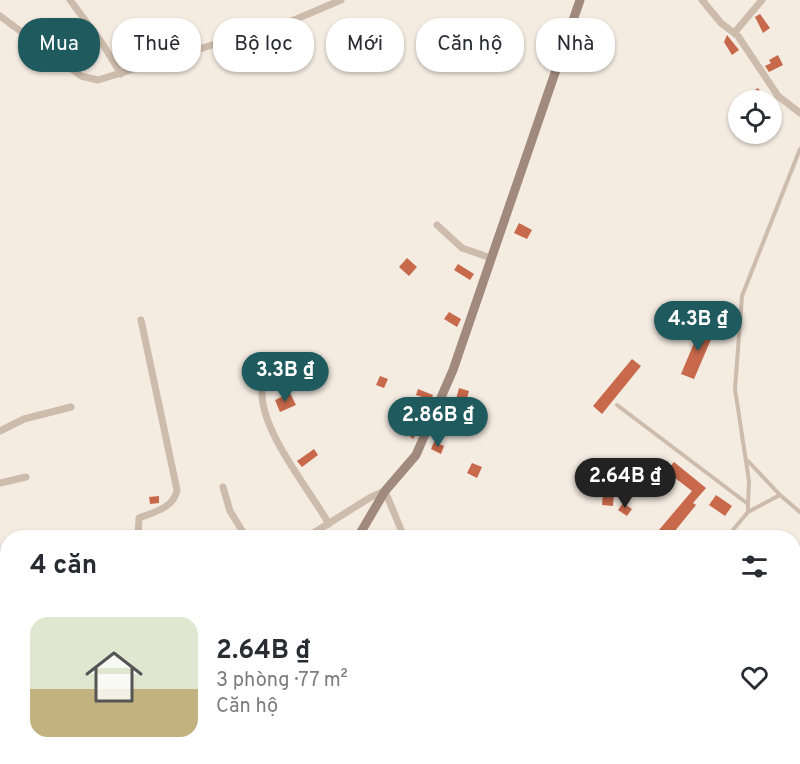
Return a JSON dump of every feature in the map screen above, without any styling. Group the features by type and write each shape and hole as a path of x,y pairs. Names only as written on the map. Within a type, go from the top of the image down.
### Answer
{"street":[{"path":"70,0 102,43 121,74"},
{"path":"0,16 81,76 98,80 294,20 341,0"},
{"path":"362,530 385,491 416,455 453,370 580,0"},
{"path":"702,0 721,23 735,32 778,96 800,113"},
{"path":"735,32 762,0"},
{"path":"437,225 462,248 491,258"},
{"path":"138,530 139,518 168,505 176,497 177,490 141,320"},
{"path":"262,393 262,410 267,422 300,482 329,524"},
{"path":"0,431 24,419 71,407"},
{"path":"0,483 26,477"},
{"path":"223,487 230,511 242,530"},
{"path":"319,530 371,497 385,491"},
{"path":"385,491 401,530"}],"lane":[{"path":"748,512 749,481 735,389 742,296 800,149"},
{"path":"617,405 748,504"},
{"path":"746,459 780,495 800,512"},
{"path":"733,530 748,512 780,495"}],"building":[{"path":"760,14 770,28 763,33 755,17"},
{"path":"727,35 739,50 732,55 724,42"},
{"path":"778,55 783,65 769,72 765,66 771,63 769,60"},
{"path":"519,223 532,230 527,239 514,233"},
{"path":"407,258 417,267 409,276 399,267"},
{"path":"458,264 474,274 470,280 454,270"},
{"path":"449,312 461,319 457,327 444,319"},
{"path":"702,324 715,330 694,379 681,374"},
{"path":"632,359 641,366 602,414 593,406"},
{"path":"380,376 388,379 384,388 376,385"},
{"path":"459,388 469,391 466,402 456,399"},
{"path":"418,389 433,395 431,400 416,395"},
{"path":"290,393 296,405 280,412 275,400"},
{"path":"412,424 419,430 413,439 405,432"},
{"path":"434,442 444,446 441,454 431,449"},
{"path":"314,449 318,455 302,467 297,461"},
{"path":"674,462 706,488 693,503 696,505 676,530 659,530 692,491 666,471"},
{"path":"472,463 482,467 477,478 467,473"},
{"path":"613,470 620,476 615,481 613,506 602,505 604,481"},
{"path":"716,495 732,506 725,516 709,505"},
{"path":"159,496 159,503 150,504 149,497"},
{"path":"623,503 632,509 627,516 618,510"}]}
